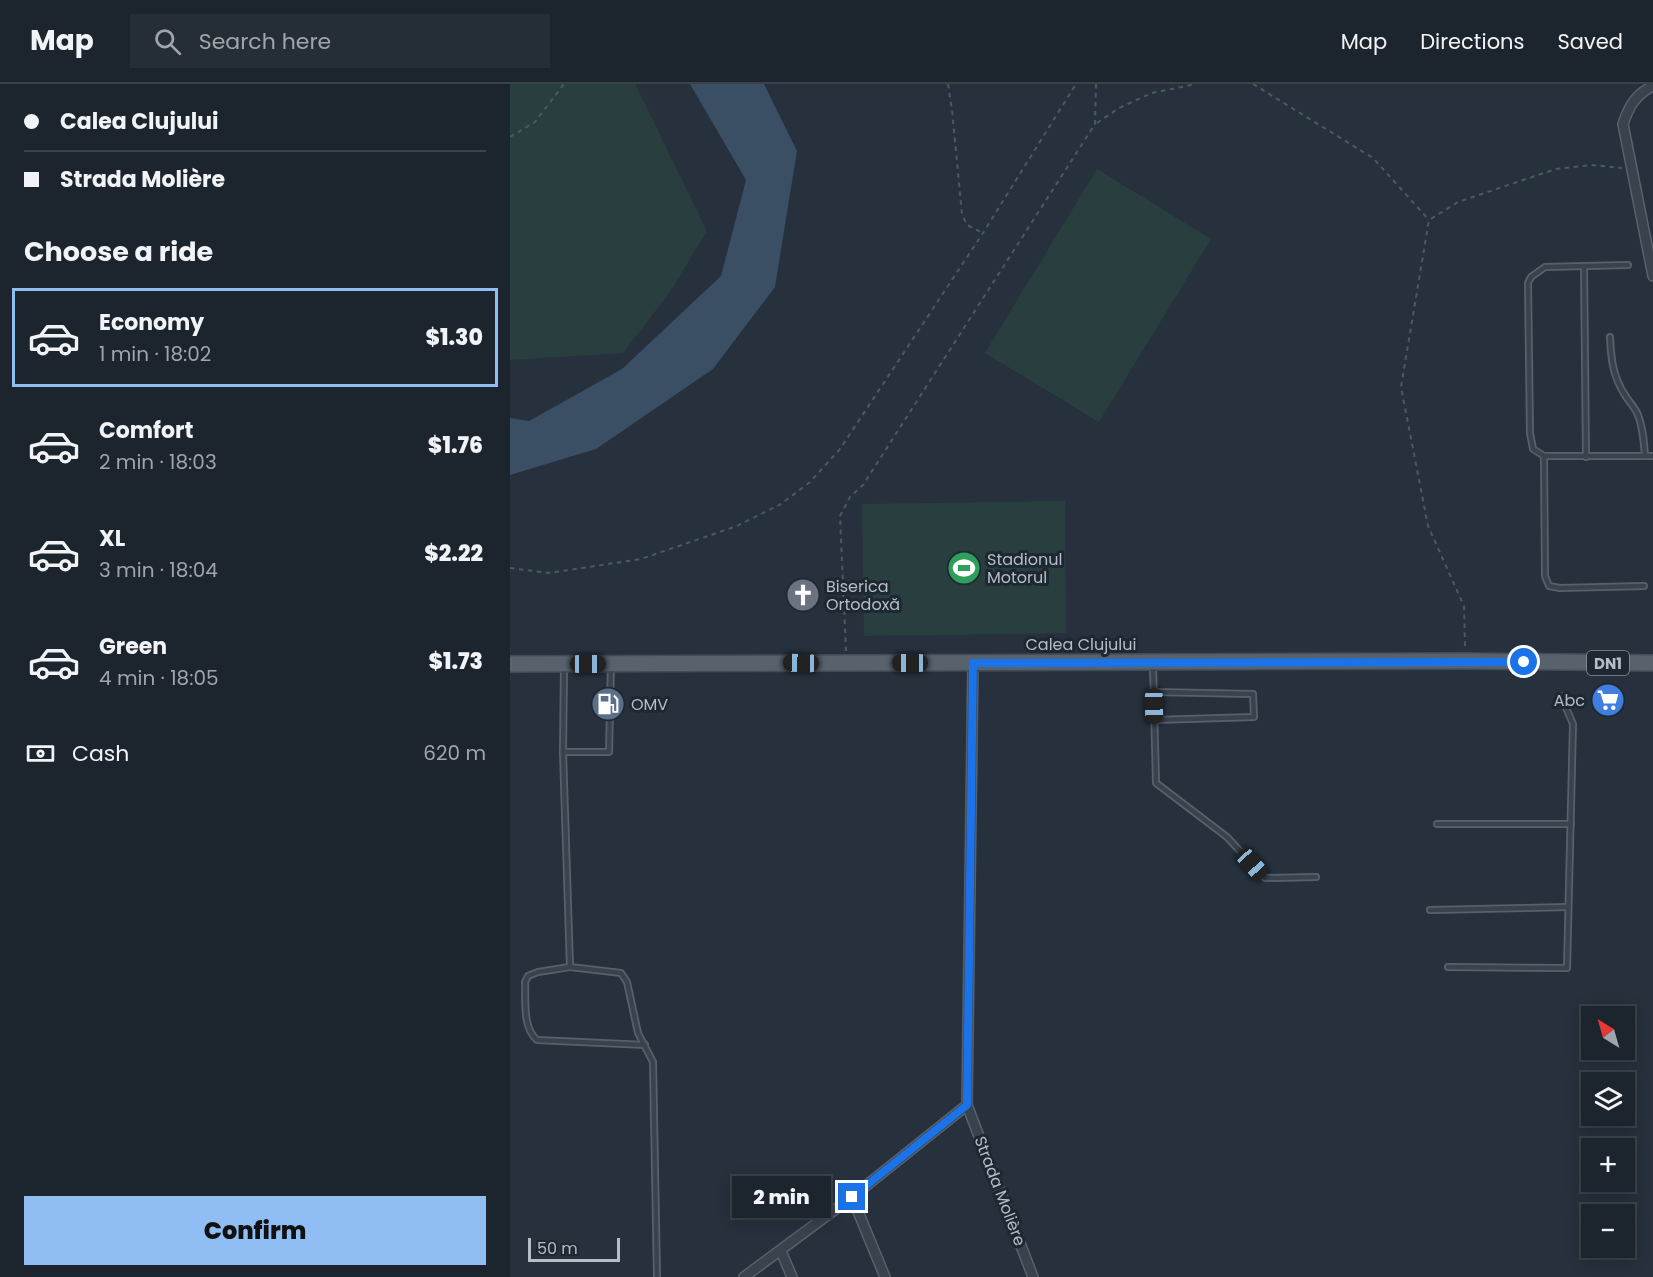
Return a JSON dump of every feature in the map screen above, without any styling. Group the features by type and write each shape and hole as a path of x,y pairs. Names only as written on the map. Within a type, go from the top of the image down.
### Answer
{"main road":[{"name":"Calea Clujului","path":"510,664 1466,661 1653,663"}],"street":[{"path":"1653,86 1630,105 1623,124 1653,276"},
{"name":"Strada Molière","path":"973,663 967,1105 1033,1277"},
{"path":"744,1277 852,1197 967,1105"},
{"path":"852,1197 885,1277"},
{"path":"781,1251 792,1277"}],"lane":[{"path":"1628,265 1545,267 1531,277 1528,283 1530,433 1533,448 1544,456 1653,456"},
{"path":"1584,266 1586,457"},
{"path":"1610,338 1615,377 1637,412 1643,430 1645,456"},
{"path":"1544,456 1545,576 1549,586 1560,588 1644,586"},
{"path":"1153,662 1156,783 1227,837 1265,878 1316,877"},
{"path":"564,664 563,752 570,967"},
{"path":"563,752 609,752 611,664"},
{"path":"1153,692 1253,694 1254,717 1154,720"},
{"path":"1448,967 1566,968 1573,724 1561,696"},
{"path":"1437,824 1571,824"},
{"path":"1430,910 1568,907"},
{"path":"645,1046 537,1040 531,1035 528,1025 525,993 525,982 528,976 537,972 570,967 621,973 627,982 638,1033 645,1046 653,1062 657,1277"}],"path":[{"path":"510,137 535,122 564,84"},
{"path":"948,84 962,214 967,225 982,233"},
{"path":"510,568 549,573 641,559 737,526 781,504 810,482 840,449 982,233 1076,84"},
{"path":"1095,124 1096,84"},
{"path":"847,663 840,516 850,497 863,485 1095,124 1119,108 1152,93 1196,84"},
{"path":"1253,84 1373,159 1429,220"},
{"path":"1466,661 1464,606 1428,526 1401,387 1429,220 1458,202 1556,169 1592,165 1631,168"}],"green space":[{"path":"510,84 635,84 707,231 670,292 623,353 510,360"},
{"path":"1097,169 1211,239 1099,422 985,353"},
{"name":"Stadionul Motorul","path":"1065,501 1066,633 864,636 862,504"}],"water":[{"path":"690,84 764,84 797,151 775,287 713,369 596,449 510,475 510,418 529,421 622,369 721,276 746,180"}],"place":[{"name":"Stadionul Motorul","path":"964,568"},
{"name":"Biserica Ortodoxă","path":"803,595"},
{"name":"Abc","path":"1608,700"},
{"name":"OMV","path":"608,704"}],"route":[{"path":"852,1197 967,1105 973,663 1524,662"}]}
